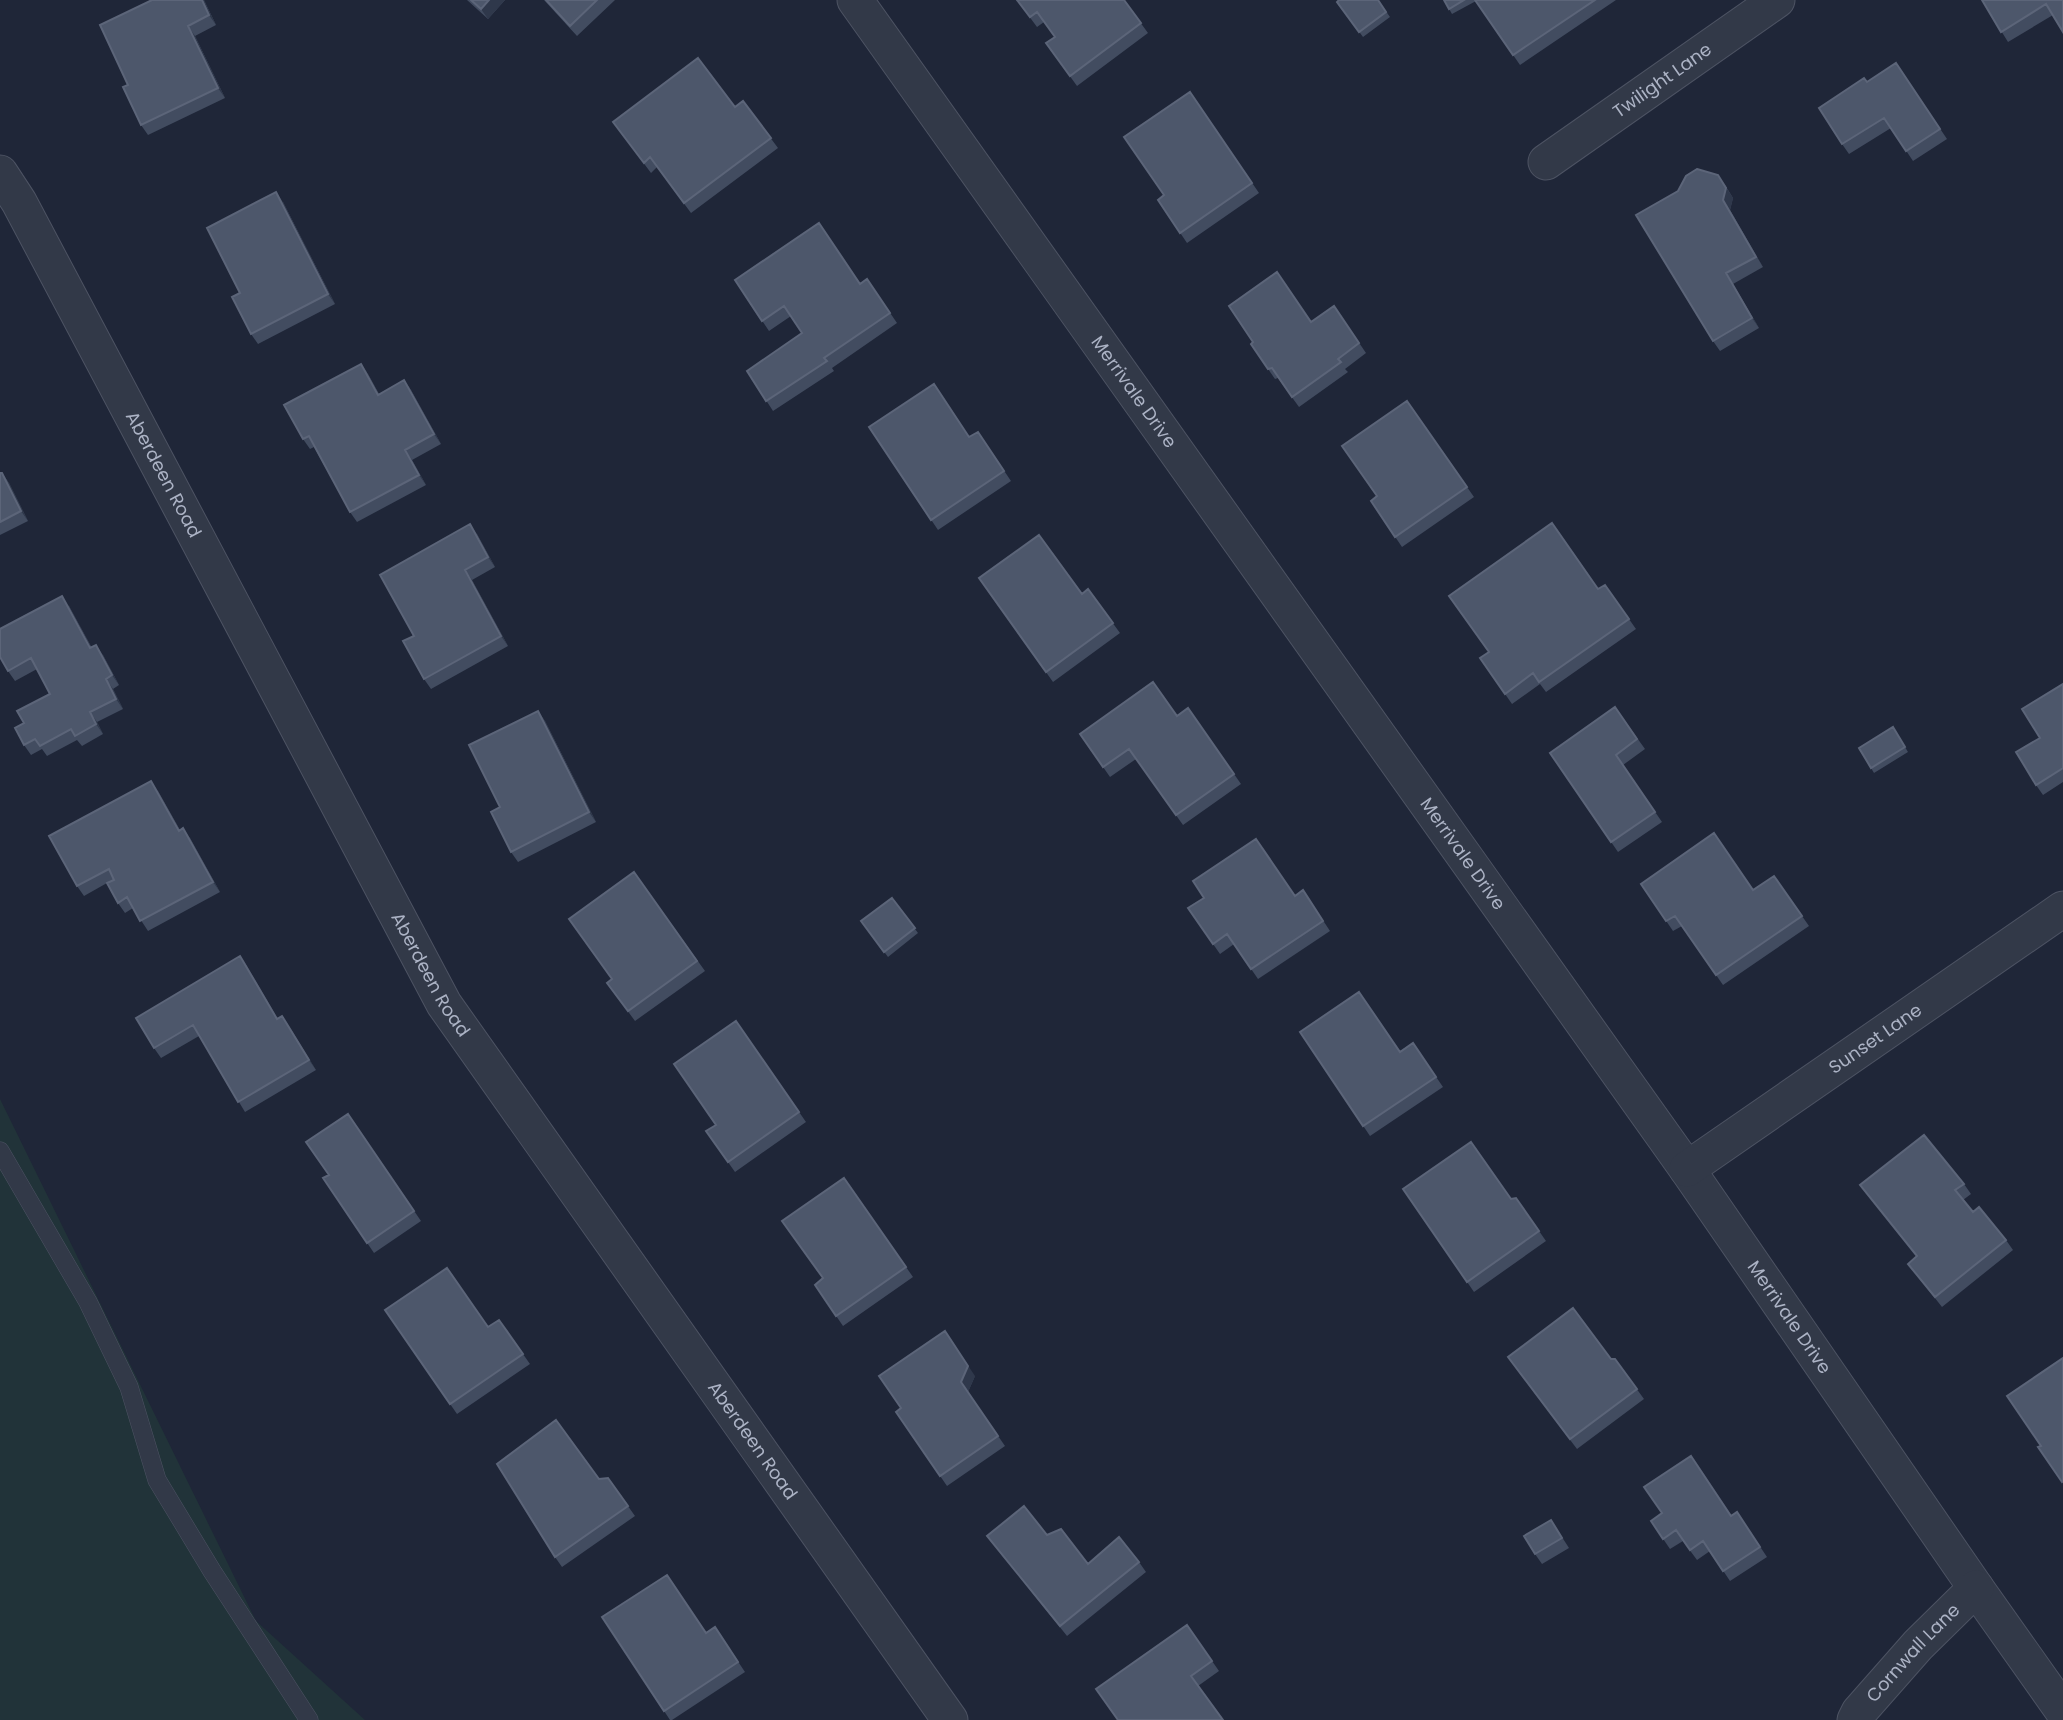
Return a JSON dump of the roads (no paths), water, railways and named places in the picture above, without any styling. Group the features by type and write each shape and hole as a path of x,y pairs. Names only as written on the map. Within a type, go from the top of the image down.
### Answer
{"street":[{"name":"Merrivale Drive","path":"855,0 1687,1169 2063,1711"},
{"name":"Twilight Lane","path":"1546,162 1777,0"},
{"name":"Aberdeen Road","path":"0,173 19,202 444,1004 950,1720"},
{"name":"Sunset Lane","path":"1687,1169 2063,909"},
{"name":"Cornwall Lane","path":"1855,1720 1918,1645 1976,1588"}],"lane":[{"path":"0,1151 88,1303 129,1387 157,1480 212,1571 309,1720"}]}
